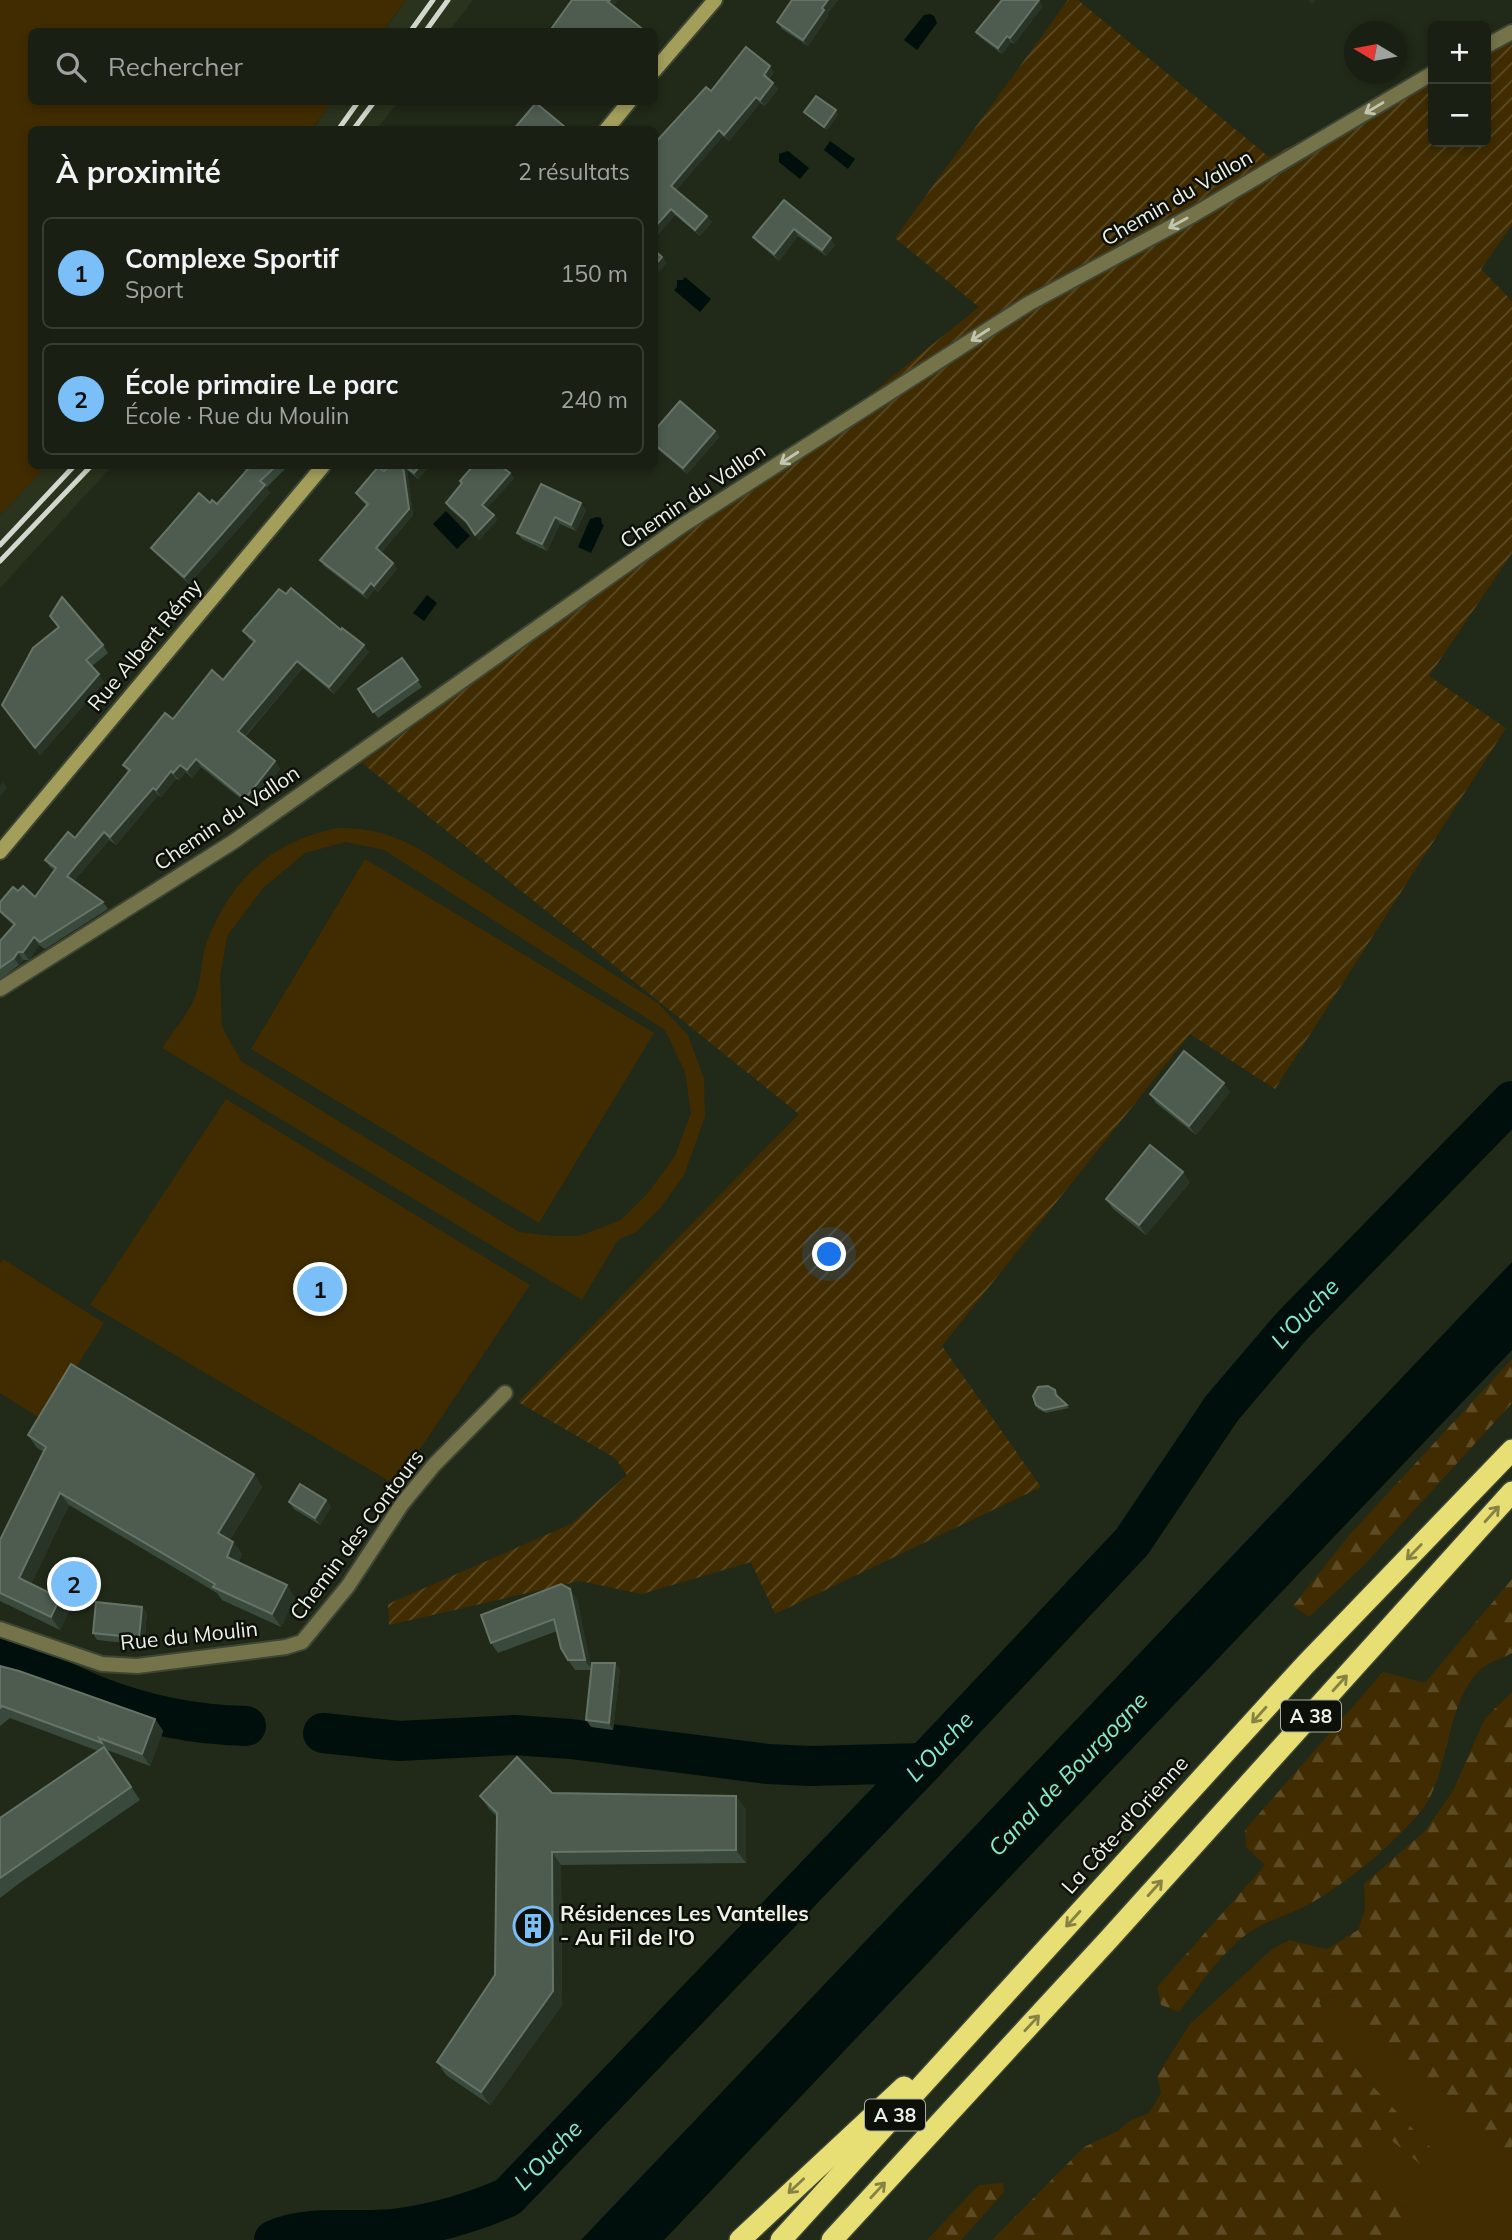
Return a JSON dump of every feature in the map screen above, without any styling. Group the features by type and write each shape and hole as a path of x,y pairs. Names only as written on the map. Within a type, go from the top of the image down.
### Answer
{"highway":[{"name":"La Côte-d'Orienne","path":"781,2240 1305,1665 1512,1450"},
{"name":"A 38","path":"832,2240 1118,1929 1512,1492"},
{"path":"740,2240 1008,1990"}],"main road":[{"path":"658,66 715,0"},
{"path":"609,126 627,105"},
{"name":"Rue Albert Rémy","path":"0,852 320,469"}],"street":[{"path":"1491,43 1512,32"},
{"name":"Chemin du Vallon","path":"0,989 233,842 683,525 1028,304 1194,215 1428,76"},
{"name":"Chemin des Contours","path":"303,1642 348,1586 402,1504 434,1465 505,1393"},
{"name":"Rue du Moulin","path":"0,1629 102,1664 138,1667 286,1647 303,1642"}],"shaded area":[{"path":"406,0 473,0 451,28 386,28"},
{"path":"330,105 396,105 379,126 315,126"},
{"path":"44,469 109,469 0,588 0,515"}],"green space":[{"path":"0,0 406,0 385,28 28,28 28,105 330,105 314,126 28,126 28,469 44,469 0,515"},
{"path":"1068,0 1078,0 1269,157 1428,78 1428,147 1491,147 1491,46 1512,35 1512,225 1481,269 1512,301 1512,553 1429,676 1506,728 1275,1089 1190,1034 942,1346 1041,1487 775,1614 751,1562 642,1594 580,1581 389,1625 388,1604 571,1524 627,1475 615,1458 518,1402 799,1114 362,763 816,438 979,307 895,238"},
{"path":"338,828 361,829 391,836 421,850 658,1003 688,1035 704,1079 705,1117 684,1175 661,1207 636,1232 618,1240 582,1300 162,1048 194,1001 207,941 229,899 242,881 274,853 314,834","holes":["346,842 384,850 665,1030 685,1072 691,1113 675,1156 647,1194 621,1220 579,1236 519,1232 241,1061 222,1027 220,978 227,936 263,888 305,853"]},
{"path":"365,859 654,1033 539,1223 251,1049"},
{"path":"226,1099 530,1285 396,1485 90,1305"},
{"path":"3,1259 104,1323 43,1420 0,1393 0,1264"},
{"path":"1512,1359 1512,1403 1365,1564 1309,1617 1293,1606 1351,1533"},
{"path":"1512,1579 1512,1653 1484,1667 1462,1695 1433,1791 1414,1820 1372,1860 1340,1884 1311,1903 1260,1926 1242,1938 1213,1968 1179,2012 1161,2005 1157,1987 1265,1865 1246,1847 1245,1830 1383,1672 1425,1683"},
{"path":"1512,1692 1512,2156 1446,2113 1357,2022 1334,1994 1319,2002 1348,2060 1445,2163 1445,2175 1427,2170 1390,2139 1374,2142 1357,2158 1365,2181 1382,2196 1416,2212 1416,2222 1400,2226 1408,2240 992,2240 1084,2147 1118,2131 1129,2121 1149,2113 1161,2093 1157,2076 1190,2024 1271,1950 1289,1940 1327,1949 1358,1930 1365,1910 1364,1884 1425,1831 1453,1791 1485,1718"},
{"path":"1335,1994 1357,2022 1446,2113 1512,2156 1512,2240 1408,2240 1400,2226 1416,2212 1382,2196 1364,2181 1357,2158 1374,2142 1390,2139 1427,2170 1445,2163 1348,2060 1319,2002"},
{"path":"1003,2183 1004,2192 961,2240 927,2240 979,2185"}],"water":[{"path":"930,14 937,23 917,50 904,40 924,15"},
{"path":"830,141 855,159 848,169 824,150"},
{"path":"788,151 809,168 800,179 779,162 779,154"},
{"path":"685,277 711,299 700,312 674,290 677,280 683,280"},
{"path":"446,511 470,536 457,549 433,524"},
{"path":"601,518 604,525 591,553 578,547 590,519"},
{"path":"427,595 437,603 424,621 413,613"},
{"name":"Canal de Bourgogne","path":"1512,1262 1512,1350 664,2240 581,2240"}],"building":[{"path":"572,0 610,0 608,2 641,28 552,28"},
{"path":"792,0 828,0 803,40 777,22"},
{"path":"1002,0 1039,0 1010,38 1007,36 998,48 976,32"},
{"path":"746,47 770,66 764,75 773,83 760,100 756,97 724,135 719,130 671,186 707,216 695,230 671,209 658,224 658,140 706,87 711,91"},
{"path":"816,96 836,110 824,127 804,112"},
{"path":"534,105 538,105 564,126 516,126"},
{"path":"784,200 831,238 822,250 794,229 774,254 753,237"},
{"path":"680,401 715,431 683,468 658,447 658,426"},
{"path":"248,469 273,469 260,481 265,485 184,577 151,548 199,493 210,503 212,500 217,504"},
{"path":"376,469 403,469 409,509 376,548 393,563 374,586 371,583 363,593 320,560 368,504 356,493"},
{"path":"470,469 505,469 510,473 482,505 494,515 475,535 466,521 446,503 462,483 460,481"},
{"path":"541,484 581,503 571,525 555,517 542,544 517,533"},
{"path":"291,588 341,630 342,628 364,645 329,687 297,661 238,731 275,761 245,799 196,759 187,770 180,765 173,773 171,771 110,837 104,832 67,876 103,902 40,942 34,937 23,952 18,952 0,968 0,941 15,924 0,911 0,902 13,887 18,891 23,886 35,897 56,868 45,860 68,832 75,838 130,770 123,765 165,713 173,719 212,670 223,680 255,641 243,631 279,589 286,594"},
{"path":"62,597 103,645 86,660 99,674 35,748 2,705 33,648 59,627 50,616"},
{"path":"402,658 418,680 373,712 358,689"},
{"path":"1184,1051 1224,1083 1189,1126 1150,1094"},
{"path":"1150,1145 1183,1172 1139,1225 1106,1199"},
{"path":"71,1364 254,1474 218,1533 233,1542 227,1557 287,1585 272,1614 213,1587 215,1584 60,1493 19,1578 60,1598 51,1617 0,1593 0,1540 46,1447 28,1435"},
{"path":"1048,1386 1055,1390 1056,1395 1067,1405 1044,1410 1036,1405 1033,1396 1038,1387"},
{"path":"300,1484 326,1500 315,1518 289,1502"},
{"path":"561,1584 570,1589 585,1660 568,1660 561,1648 554,1619 491,1643 481,1615"},
{"path":"96,1602 142,1607 139,1638 93,1633"},
{"path":"592,1663 615,1663 609,1723 586,1720"},
{"path":"0,1666 155,1719 142,1754 99,1738 102,1743 2,1706 0,1708"},
{"path":"104,1747 131,1787 0,1878 0,1818"},
{"name":"Résidences Les Vantelles - Au Fil de l'O","path":"517,1757 552,1793 736,1796 736,1850 552,1852 553,1991 481,2092 437,2062 495,1975 497,1813 480,1796"}],"waterway":[{"name":"L'Ouche","path":"274,2240 303,2232 378,2230 423,2224 466,2213 508,2197 1132,1542 1222,1408 1292,1326 1512,1101"},
{"path":"0,1654 131,1708 188,1721 246,1726"},
{"path":"323,1733 399,1741 514,1735 571,1739 768,1764 810,1766 924,1763"}],"railway":[{"path":"413,28 433,0"},
{"path":"428,28 448,0"},
{"path":"341,126 356,105"},
{"path":"356,126 372,105"},
{"path":"0,545 71,469"},
{"path":"0,561 88,469"}],"place":[{"name":"Complexe Sportif","path":"320,1289"},
{"name":"École primaire Le parc","path":"74,1584"},
{"name":"Résidences Les Vantelles - Au Fil de l'O","path":"533,1926"}]}
